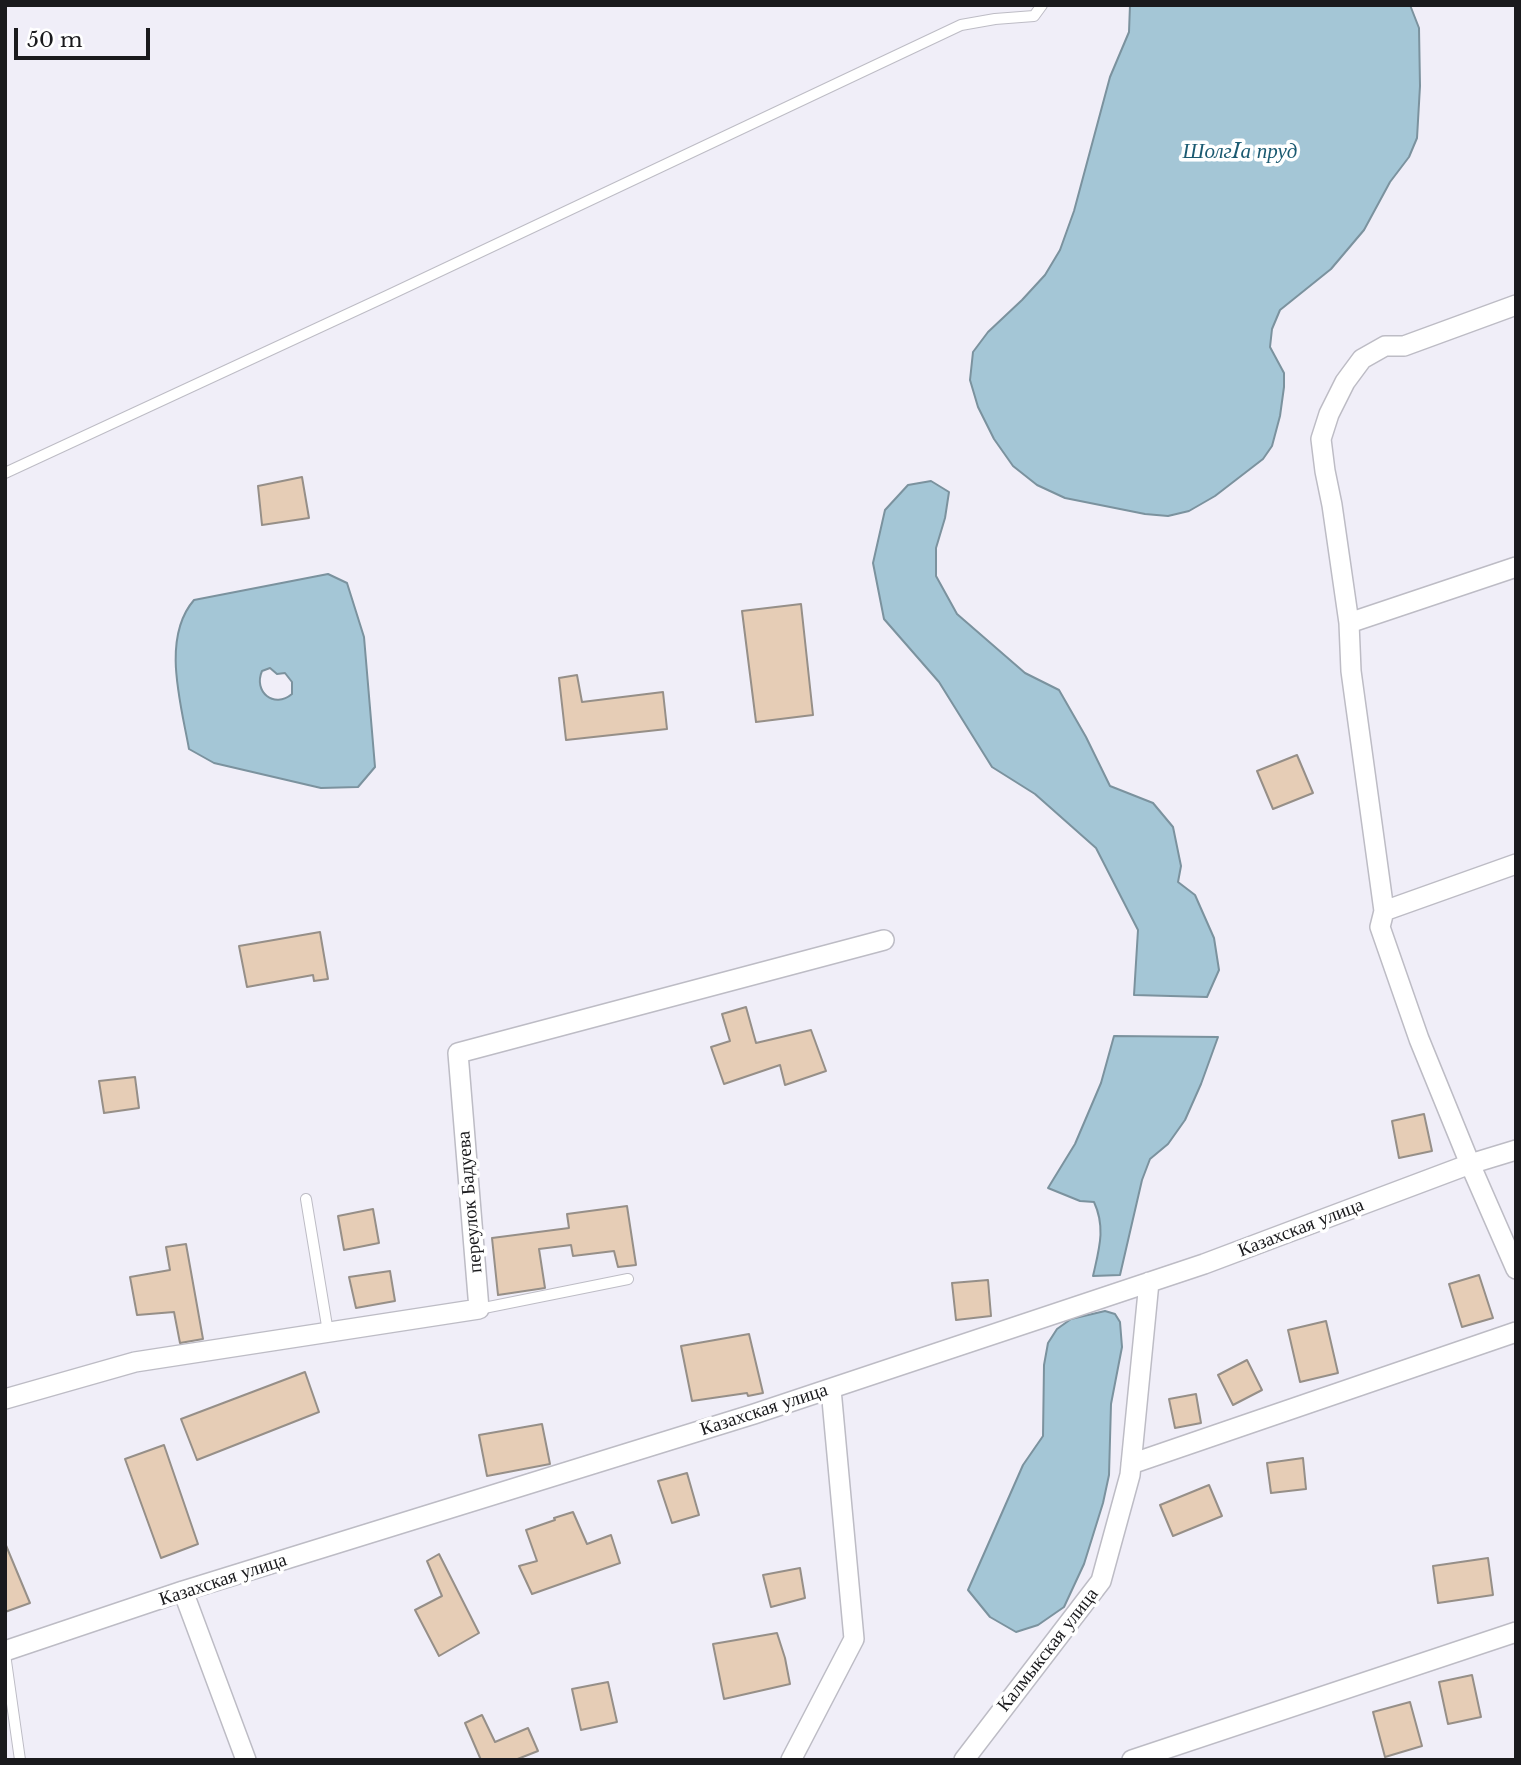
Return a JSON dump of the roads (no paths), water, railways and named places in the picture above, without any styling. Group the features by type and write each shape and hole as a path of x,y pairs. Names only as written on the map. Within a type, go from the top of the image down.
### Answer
{"street":[{"path":"1516,305 1404,346 1385,346 1362,359 1345,382 1329,414 1321,439 1349,623 1351,671 1384,911 1380,927 1419,1039 1516,1269"},
{"path":"1349,623 1516,567"},
{"path":"1384,911 1516,864"},
{"name":"переулок Бадуева","path":"479,1309 458,1052 884,940"},
{"name":"Казахская улица","path":"5,1652 183,1591 831,1389 1205,1264 1470,1164 1516,1150"},
{"name":"Калмыкская улица","path":"964,1760 1101,1581 1130,1475 1149,1282"},
{"path":"5,1399 135,1362 479,1309"},
{"path":"1131,1464 1516,1332"},
{"path":"791,1760 854,1639 831,1389"},
{"path":"183,1591 246,1760"},
{"path":"1132,1760 1516,1632"}],"lane":[{"path":"5,473 961,25 1034,16 1042,5"},
{"path":"306,1199 328,1332"},
{"path":"479,1309 628,1279"},
{"path":"5,1652 20,1760"}],"water":[{"name":"ШолгIа пруд","path":"1130,5 1410,5 1419,28 1417,138 1409,157 1390,182 1364,230 1331,269 1280,310 1272,329 1270,347 1284,373 1284,387 1272,446 1263,459 1215,496 1189,511 1168,516 1065,498 1037,485 1013,466 994,439 978,407 970,380 973,352 988,332 1045,275 1060,250 1074,211 1110,77 1129,32"},
{"path":"931,481 949,492 936,548 936,576 957,614 1025,673 1059,690 1110,786 1153,803 1173,827 1181,866 1178,882 1195,895 1214,938 1219,970 1207,997 1134,995 1138,930 1096,848 1035,794 992,767 939,682 884,619 873,563 885,510 908,485"},
{"path":"328,574 347,583 364,637 375,767 358,787 321,788 214,763 189,749 178,692 176,652 184,615 194,600","holes":["270,668 277,674 285,673 292,682 292,694 278,700 267,696 260,686 262,671"]},
{"path":"1114,1036 1218,1037 1185,1120 1168,1144 1150,1159 1142,1180 1120,1275 1093,1276 1101,1230 1094,1202 1080,1201 1048,1188 1075,1144 1101,1083"},
{"path":"1105,1311 1115,1314 1120,1322 1122,1347 1111,1404 1109,1475 1103,1503 1084,1564 1064,1607 1038,1625 1016,1632 990,1617 968,1590 1023,1465 1043,1436 1044,1365 1048,1343 1057,1329 1071,1319"}]}
